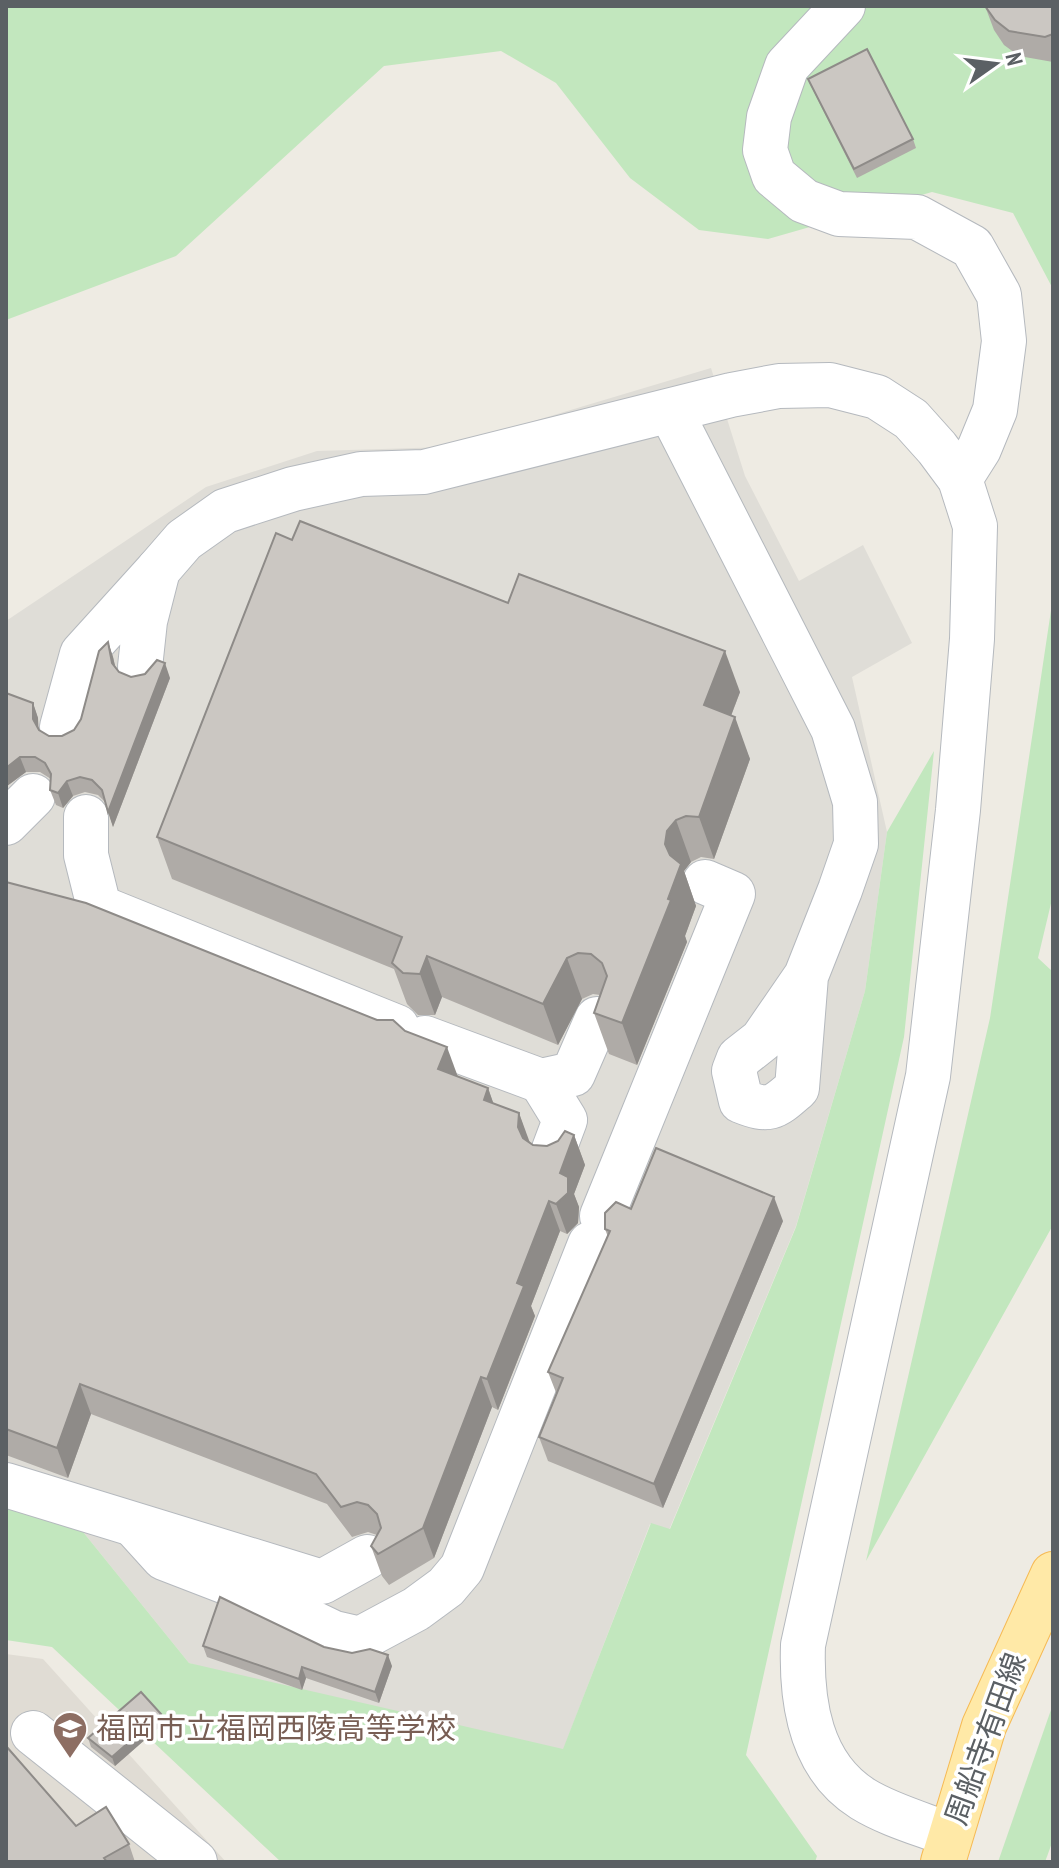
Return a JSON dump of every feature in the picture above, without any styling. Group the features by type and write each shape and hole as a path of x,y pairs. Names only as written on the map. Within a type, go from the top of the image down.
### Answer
{"main road":[{"name":"周船寺有田線","path":"946,1848 984,1726 1053,1574"}],"lane":[{"path":"843,6 787,66 769,117 765,150 774,176 804,201 839,214 917,217 972,247 999,295 1004,341 995,410 979,449 960,479"},
{"path":"62,727 82,654 184,540 225,511 293,489 361,474 424,472 767,388 830,385 877,397 911,419 960,479 975,526 972,639 958,810 928,1076 803,1645 802,1681 809,1724 830,1773 864,1800 946,1848"},
{"path":"671,412 833,729 855,802 856,844 806,976"},
{"path":"140,667 145,621 158,570"},
{"path":"86,817 86,855 99,907 411,1032 541,1081 573,1074 597,1019"},
{"path":"135,1526 164,1558 234,1585 334,1633 360,1639 389,1627 446,1587 462,1568 557,1281 596,1230 733,894 705,882"},
{"path":"48,894 122,914"},
{"path":"541,1081 565,1120 553,1152"},
{"path":"6,1485 322,1582 367,1557"},
{"path":"33,1733 195,1862"}],"shaded area":[{"path":"711,368 745,476 799,581 863,545 912,643 852,677 887,832 865,991 796,1226 669,1530 650,1524 563,1750 294,1696 189,1663 75,1522 6,1501 6,621 206,487 317,451 447,447"},
{"name":"福岡市立福岡西陵高等学校","path":"6,1654 43,1659 226,1862 6,1862"}],"green space":[{"path":"6,6 1053,6 1053,289 1013,213 932,192 768,239 699,230 630,178 556,83 501,51 384,66 176,256 6,320"},
{"path":"1053,597 1053,895 1038,958 1053,972 1053,1225 866,1561 990,1018"},
{"path":"934,751 904,1037 746,1755 817,1856 815,1862 281,1862 52,1647 6,1640 6,1501 75,1522 189,1663 563,1749 651,1523 670,1529 796,1227 865,991 887,832"},
{"path":"1053,1704 1053,1840 1045,1862 998,1862"}],"building":[{"path":"985,6 1053,6 1053,34 1045,37 1009,31 995,20"},
{"path":"867,49 913,139 854,169 808,79"},
{"path":"300,521 508,603 519,574 725,651 704,705 735,717 699,817 686,816 676,820 667,831 665,844 670,855 681,864 668,899 671,900 622,1023 594,1013 607,976 602,963 591,954 578,953 567,958 543,1004 427,956 420,974 403,973 392,963 402,937 157,837 276,533 292,540"},
{"path":"108,642 112,663 119,672 131,677 145,674 157,660 165,663 108,812 102,790 92,780 80,777 67,781 58,793 50,790 51,774 45,763 35,757 20,757 6,768 6,693 33,703 33,719 39,730 49,736 62,736 74,730 81,719 99,651"},
{"path":"6,882 86,903 377,1020 393,1020 405,1031 447,1047 438,1069 488,1088 484,1100 519,1113 518,1127 523,1138 533,1145 547,1146 558,1141 565,1131 574,1135 560,1173 568,1177 568,1193 556,1204 549,1201 517,1283 524,1286 487,1379 481,1377 423,1528 378,1554 371,1546 381,1528 377,1514 368,1505 357,1502 341,1507 316,1474 80,1384 57,1448 6,1429"},
{"path":"656,1148 774,1197 654,1484 539,1437 563,1378 548,1372 610,1231 605,1229 605,1213 616,1202 631,1209"},
{"path":"220,1597 324,1647 352,1653 370,1649 388,1655 375,1692 302,1667 299,1679 203,1646"},
{"path":"141,1692 161,1714 112,1757 88,1738"},
{"path":"6,1746 76,1826 106,1807 129,1844 104,1858 107,1862 6,1862"}],"place":[{"name":"福岡市立福岡西陵高等学校","path":"70,1760"}]}
